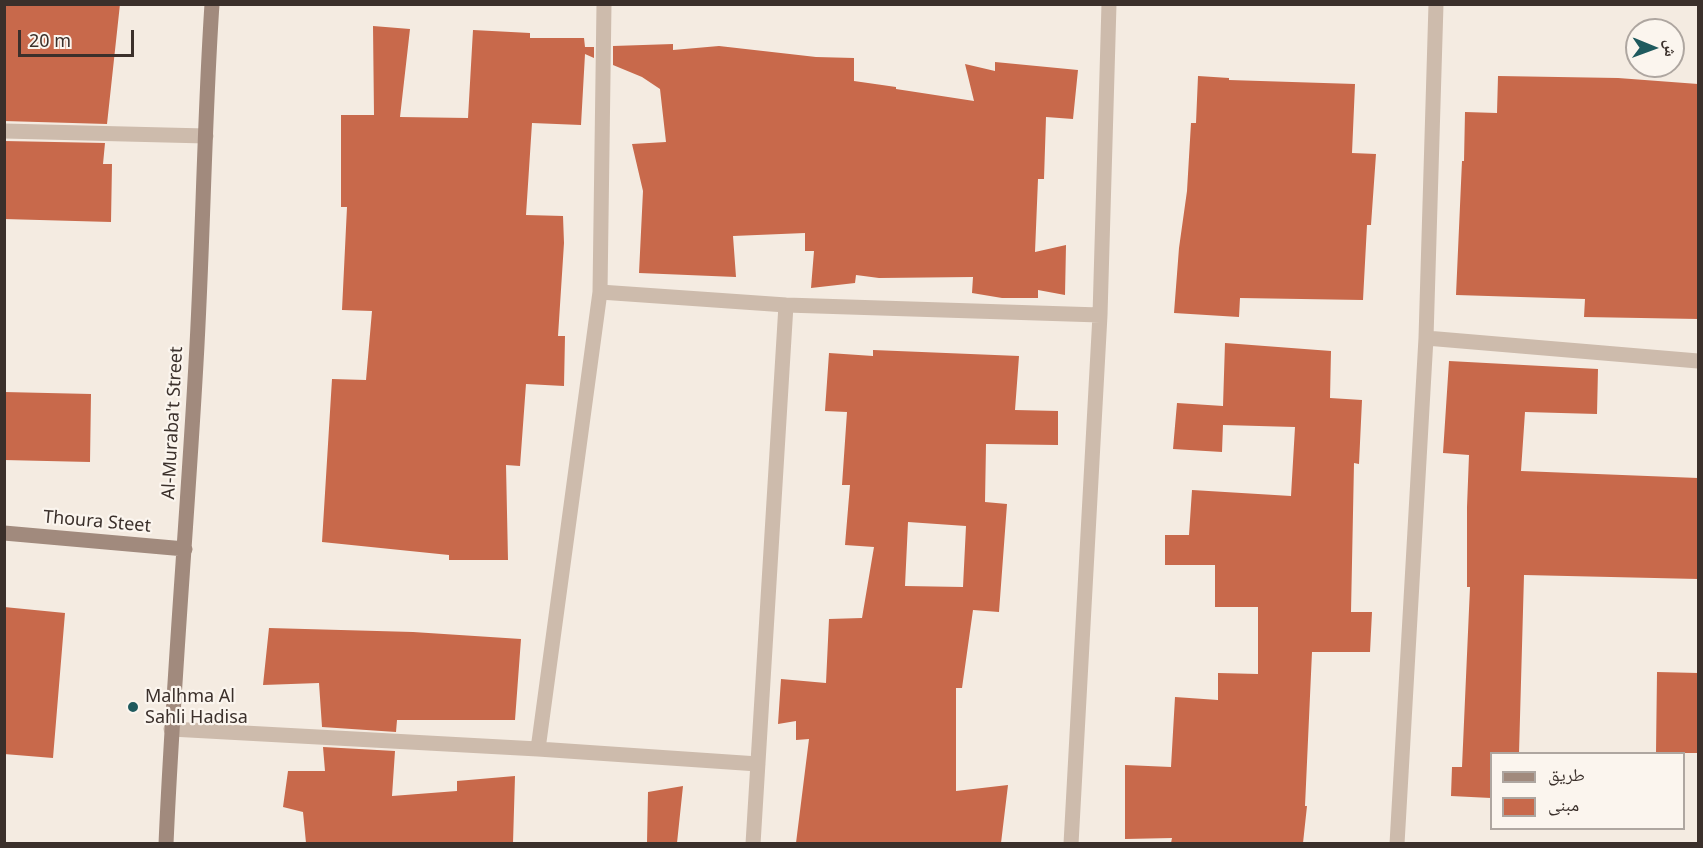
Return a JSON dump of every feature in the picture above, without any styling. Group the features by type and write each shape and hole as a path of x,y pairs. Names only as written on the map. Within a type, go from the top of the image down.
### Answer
{"street":[{"name":"Al-Muraba't Street","path":"166,843 171,729 185,549 196,360 212,4"},
{"path":"538,749 600,292 604,4"},
{"path":"1071,843 1100,315 1110,4"},
{"path":"1397,843 1426,338 1436,4"},
{"path":"4,131 206,136"},
{"path":"600,292 786,305 1100,315"},
{"path":"753,843 786,305"},
{"path":"1426,338 1698,361"},
{"name":"Thoura Steet","path":"4,533 185,549"},
{"path":"171,729 538,749 758,764"}],"building":[{"path":"4,4 120,4 107,124 4,121"},
{"path":"373,26 410,29 400,117 468,118 473,30 530,33 530,38 584,38 585,47 594,47 594,58 585,54 581,125 532,123 526,215 563,216 564,243 558,336 565,336 564,386 526,384 520,466 506,465 508,560 449,560 449,555 322,542 332,379 366,380 372,311 342,310 347,207 341,207 341,115 374,115"},
{"path":"673,44 673,50 719,46 816,57 854,58 854,81 974,101 965,64 995,71 995,62 1078,70 1073,119 1046,117 1044,179 1038,179 1035,252 1066,245 1065,295 1038,290 1038,298 1002,298 972,293 973,277 879,278 856,275 855,283 811,288 814,251 805,251 805,233 733,236 736,277 639,273 643,191 632,144 666,142 660,89 642,77 613,65 613,46"},
{"path":"1198,76 1229,78 1229,80 1355,84 1352,153 1376,154 1371,225 1367,225 1363,300 1240,298 1239,317 1174,313 1179,248 1187,191 1191,123 1196,123"},
{"path":"1498,76 1618,78 1698,84 1698,319 1584,317 1585,299 1456,295 1465,112 1497,113"},
{"path":"4,141 105,143 103,164 112,164 111,222 4,219"},
{"path":"1225,343 1331,351 1330,398 1362,400 1359,464 1354,463 1351,612 1372,612 1370,652 1312,652 1305,806 1307,806 1303,843 1171,843 1172,838 1125,839 1125,765 1171,767 1175,697 1218,700 1218,673 1258,674 1258,607 1215,607 1215,565 1165,565 1165,535 1189,535 1192,490 1291,496 1295,427 1223,425 1222,452 1173,449 1177,403 1223,406"},
{"path":"873,350 1019,356 1015,410 1058,411 1058,445 986,444 985,502 1007,504 999,612 973,610 962,688 956,688 956,791 1008,785 1001,843 796,843 809,739 796,740 796,721 778,724 781,679 826,683 829,619 862,618 874,547 845,545 850,485 842,485 847,412 825,411 829,353 873,356","holes":["908,522 966,526 963,587 905,586"]},
{"path":"1449,361 1598,369 1597,414 1525,412 1521,471 1698,478 1698,579 1524,575 1519,752 1490,752 1490,798 1451,796 1452,767 1462,767 1470,587 1467,587 1469,455 1443,453"},
{"path":"4,392 91,394 90,462 4,460"},
{"path":"4,607 65,613 53,758 4,754"},
{"path":"269,628 413,632 521,639 515,720 397,720 396,732 322,727 319,683 263,685"},
{"path":"1657,672 1698,673 1698,753 1656,752"},
{"path":"323,747 395,751 392,796 457,791 457,781 515,776 513,843 306,843 303,812 283,807 288,771 325,771"},
{"path":"683,786 677,843 647,843 648,792"}],"place":[{"name":"Malhma Al Sahli Hadisa","path":"133,707"}]}
